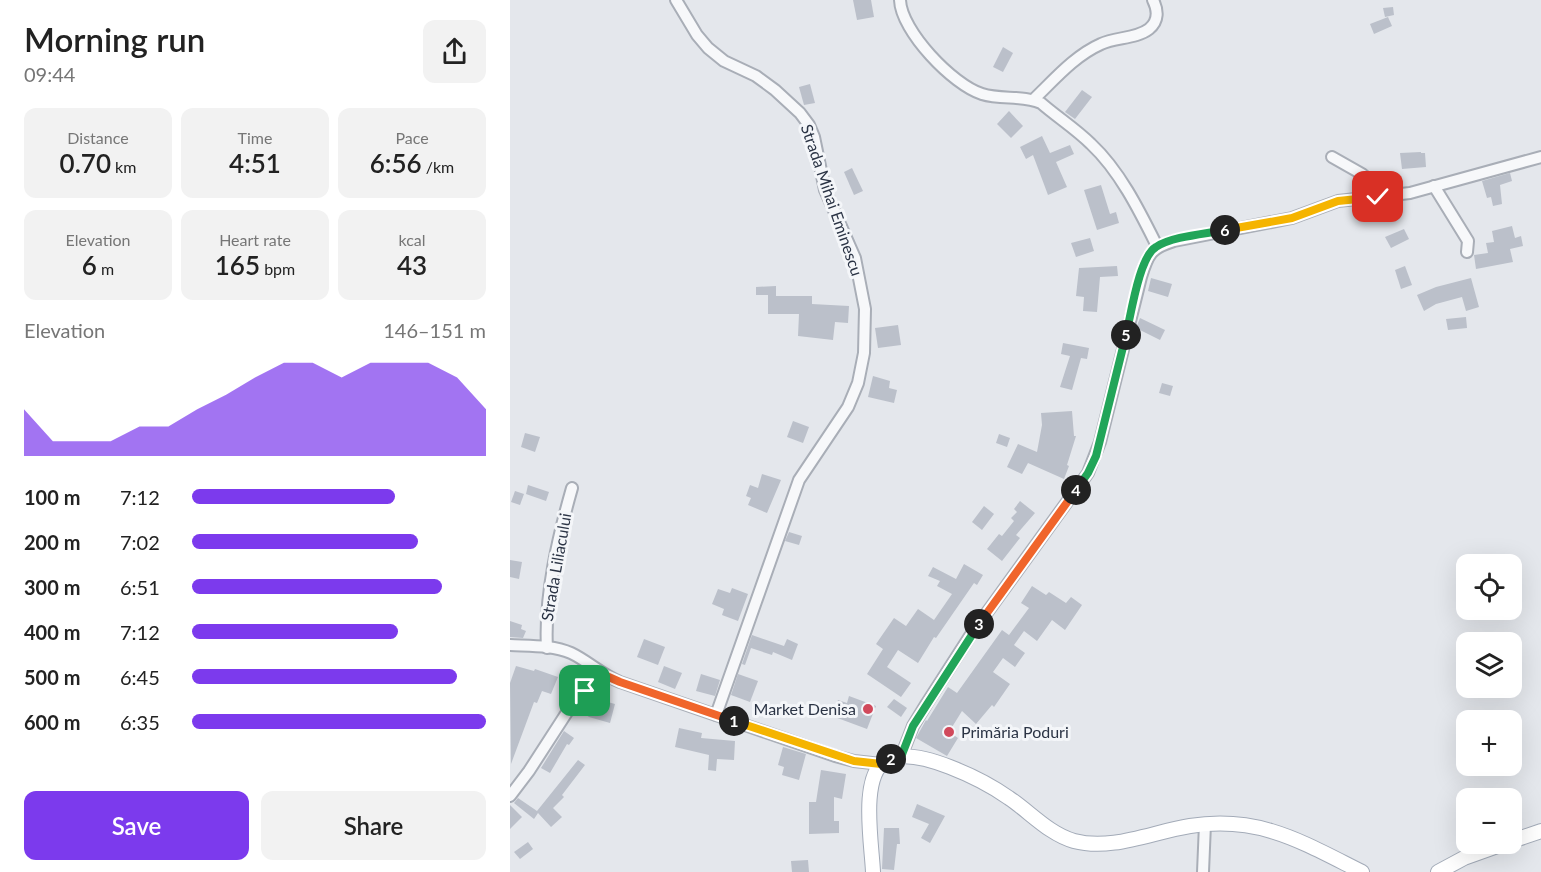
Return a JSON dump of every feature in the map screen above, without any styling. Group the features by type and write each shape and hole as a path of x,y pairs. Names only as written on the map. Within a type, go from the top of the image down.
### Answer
{"main road":[{"path":"873,872 870,790 872,779 881,764 901,757 934,762 971,776 1008,797 1040,822 1071,840 1108,843 1205,824 1240,823 1281,833 1362,872"},
{"path":"1522,838 1541,831"},
{"path":"1438,872 1475,854"}],"street":[{"name":"Strada Mihai Eminescu","path":"676,0 697,35 708,48 724,61 756,76 789,101 809,125 814,137 825,190 855,258 865,309 864,353 858,383 848,407 799,480 716,715"},
{"path":"900,0 900,7 911,31 942,67 960,82 970,89 991,96 1033,100 1041,103 1077,132 1102,156 1134,204 1157,246"},
{"path":"1033,100 1070,64 1091,49 1114,39 1142,33 1150,28 1157,14 1153,0"},
{"path":"1332,157 1362,174 1388,196"},
{"path":"901,757 913,726 970,636 1092,464 1100,442 1142,271 1151,251 1157,246 1174,241 1292,218 1338,201 1388,196 1541,157"},
{"path":"1434,186 1468,240 1467,252"},
{"name":"Strada Liliacului","path":"546,648 550,593 561,530 572,488"},
{"path":"510,645 571,653 602,674 620,682 835,756 881,764"},
{"path":"510,796 573,703 602,674"},
{"path":"1203,872 1205,824"}],"building":[{"path":"853,0 871,0 874,17 857,20"},
{"path":"1393,7 1394,15 1385,17 1383,8"},
{"path":"1388,17 1392,26 1374,34 1370,24"},
{"path":"1003,47 1013,53 1003,72 993,67"},
{"path":"810,84 815,103 804,105 799,87"},
{"path":"1082,90 1092,97 1075,119 1065,112"},
{"path":"1009,111 1023,126 1011,138 997,124"},
{"path":"1042,136 1050,153 1070,145 1074,154 1056,162 1067,187 1048,195 1033,155 1026,159 1020,147"},
{"path":"1400,153 1425,153 1426,167 1402,169"},
{"path":"852,168 863,191 854,195 844,172"},
{"path":"1510,173 1512,181 1500,185 1502,204 1493,206 1491,197 1487,198 1482,181"},
{"path":"1101,185 1110,214 1116,212 1119,223 1097,230 1084,190"},
{"path":"1512,226 1515,238 1521,236 1523,246 1510,249 1513,262 1476,269 1474,255 1488,253 1486,243 1494,242 1492,231"},
{"path":"1404,229 1409,239 1391,248 1385,237"},
{"path":"1090,238 1094,251 1076,257 1071,243"},
{"path":"1117,266 1118,276 1100,277 1097,312 1083,311 1084,297 1076,296 1079,268"},
{"path":"1405,266 1412,285 1401,289 1395,270"},
{"path":"1151,278 1172,284 1168,297 1148,291"},
{"path":"1471,278 1479,307 1466,311 1462,297 1436,304 1424,311 1417,295 1436,287"},
{"path":"776,286 776,296 812,296 812,304 849,306 848,323 835,322 833,340 798,336 799,314 768,314 768,295 756,295 756,287"},
{"path":"1466,317 1467,328 1448,330 1446,319"},
{"path":"1140,318 1165,330 1160,340 1136,328"},
{"path":"898,325 901,345 878,348 875,328"},
{"path":"1063,343 1089,348 1087,359 1081,358 1072,390 1060,387 1070,356 1061,354"},
{"path":"873,376 890,381 889,388 897,390 894,403 868,397"},
{"path":"1162,383 1173,386 1170,396 1159,393"},
{"path":"1072,411 1074,436 1076,436 1064,479 1028,463 1022,474 1007,467 1018,444 1037,452 1042,425 1041,413"},
{"path":"793,421 809,427 803,443 787,437"},
{"path":"525,433 540,437 535,452 521,447"},
{"path":"999,434 1010,438 1007,447 996,443"},
{"path":"762,474 781,480 767,513 748,505 751,498 746,496 750,485 758,488"},
{"path":"528,485 549,492 546,501 526,494"},
{"path":"515,491 524,494 520,505 511,502"},
{"path":"1020,501 1035,513 1016,535 1020,538 1002,561 987,549 1014,521 1011,518 1017,512 1014,509"},
{"path":"984,506 994,514 982,530 972,522"},
{"path":"789,532 802,536 799,545 785,541"},
{"path":"510,560 522,562 519,579 510,577"},
{"path":"964,564 983,575 977,585 974,583 936,638 934,637 918,663 898,650 887,667 911,683 901,697 867,674 883,649 876,644 894,618 906,626 918,609 934,620 952,594 937,586 940,581 928,576 933,567 956,579"},
{"path":"1032,586 1046,595 1049,592 1066,603 1071,597 1082,605 1065,630 1052,620 1037,641 1024,631 1014,645 1025,653 1015,667 1003,658 993,672 1010,684 994,707 992,705 976,724 962,711 949,732 958,738 947,756 916,738 948,687 957,693 1002,630 1009,635 1029,608 1021,603"},
{"path":"732,588 748,594 738,621 722,615 724,609 712,604 718,589 730,593"},
{"path":"510,621 522,625 521,629 526,631 523,638 510,637"},
{"path":"752,635 784,646 787,639 798,644 792,660 773,652 772,655 751,648 745,665 742,664"},
{"path":"644,639 665,647 658,665 637,657"},
{"path":"516,666 534,671 535,669 558,677 551,694 542,691 537,703 534,702 511,764 510,683"},
{"path":"664,666 682,673 675,689 658,682"},
{"path":"701,674 720,680 715,696 696,691"},
{"path":"738,674 758,681 750,702 731,695"},
{"path":"849,696 876,706 867,729 832,716 838,700 847,703"},
{"path":"590,697 602,707 604,701 615,704 610,723 589,717 578,709"},
{"path":"894,699 907,708 901,717 887,707"},
{"path":"679,728 702,733 701,738 735,741 734,760 717,759 716,771 708,770 709,755 675,747"},
{"path":"564,731 574,738 569,745 567,744 550,773 541,768"},
{"path":"783,747 806,754 799,780 782,775 784,767 778,765"},
{"path":"578,760 585,765 562,795 564,797 553,808 562,817 551,827 538,813 534,819 514,803 518,798 537,811"},
{"path":"821,770 846,774 842,799 834,797 834,821 839,821 839,833 809,834 809,802 816,802"},
{"path":"917,804 945,816 930,843 921,838 929,824 912,817"},
{"path":"510,805 522,817 510,829"},
{"path":"884,828 899,828 900,844 897,844 894,870 882,869"},
{"path":"528,842 533,849 520,859 514,852"},
{"path":"808,860 809,872 792,872 791,861"}],"place":[{"name":"Market Denisa","path":"868,709"},
{"name":"Primăria Poduri","path":"949,732"}],"route":[{"path":"585,691 602,674 835,756 881,764 886,760 901,757 913,726 970,636 1088,473 1100,442 1144,265 1151,251 1157,246 1174,241 1292,218 1338,201 1378,197"}]}
